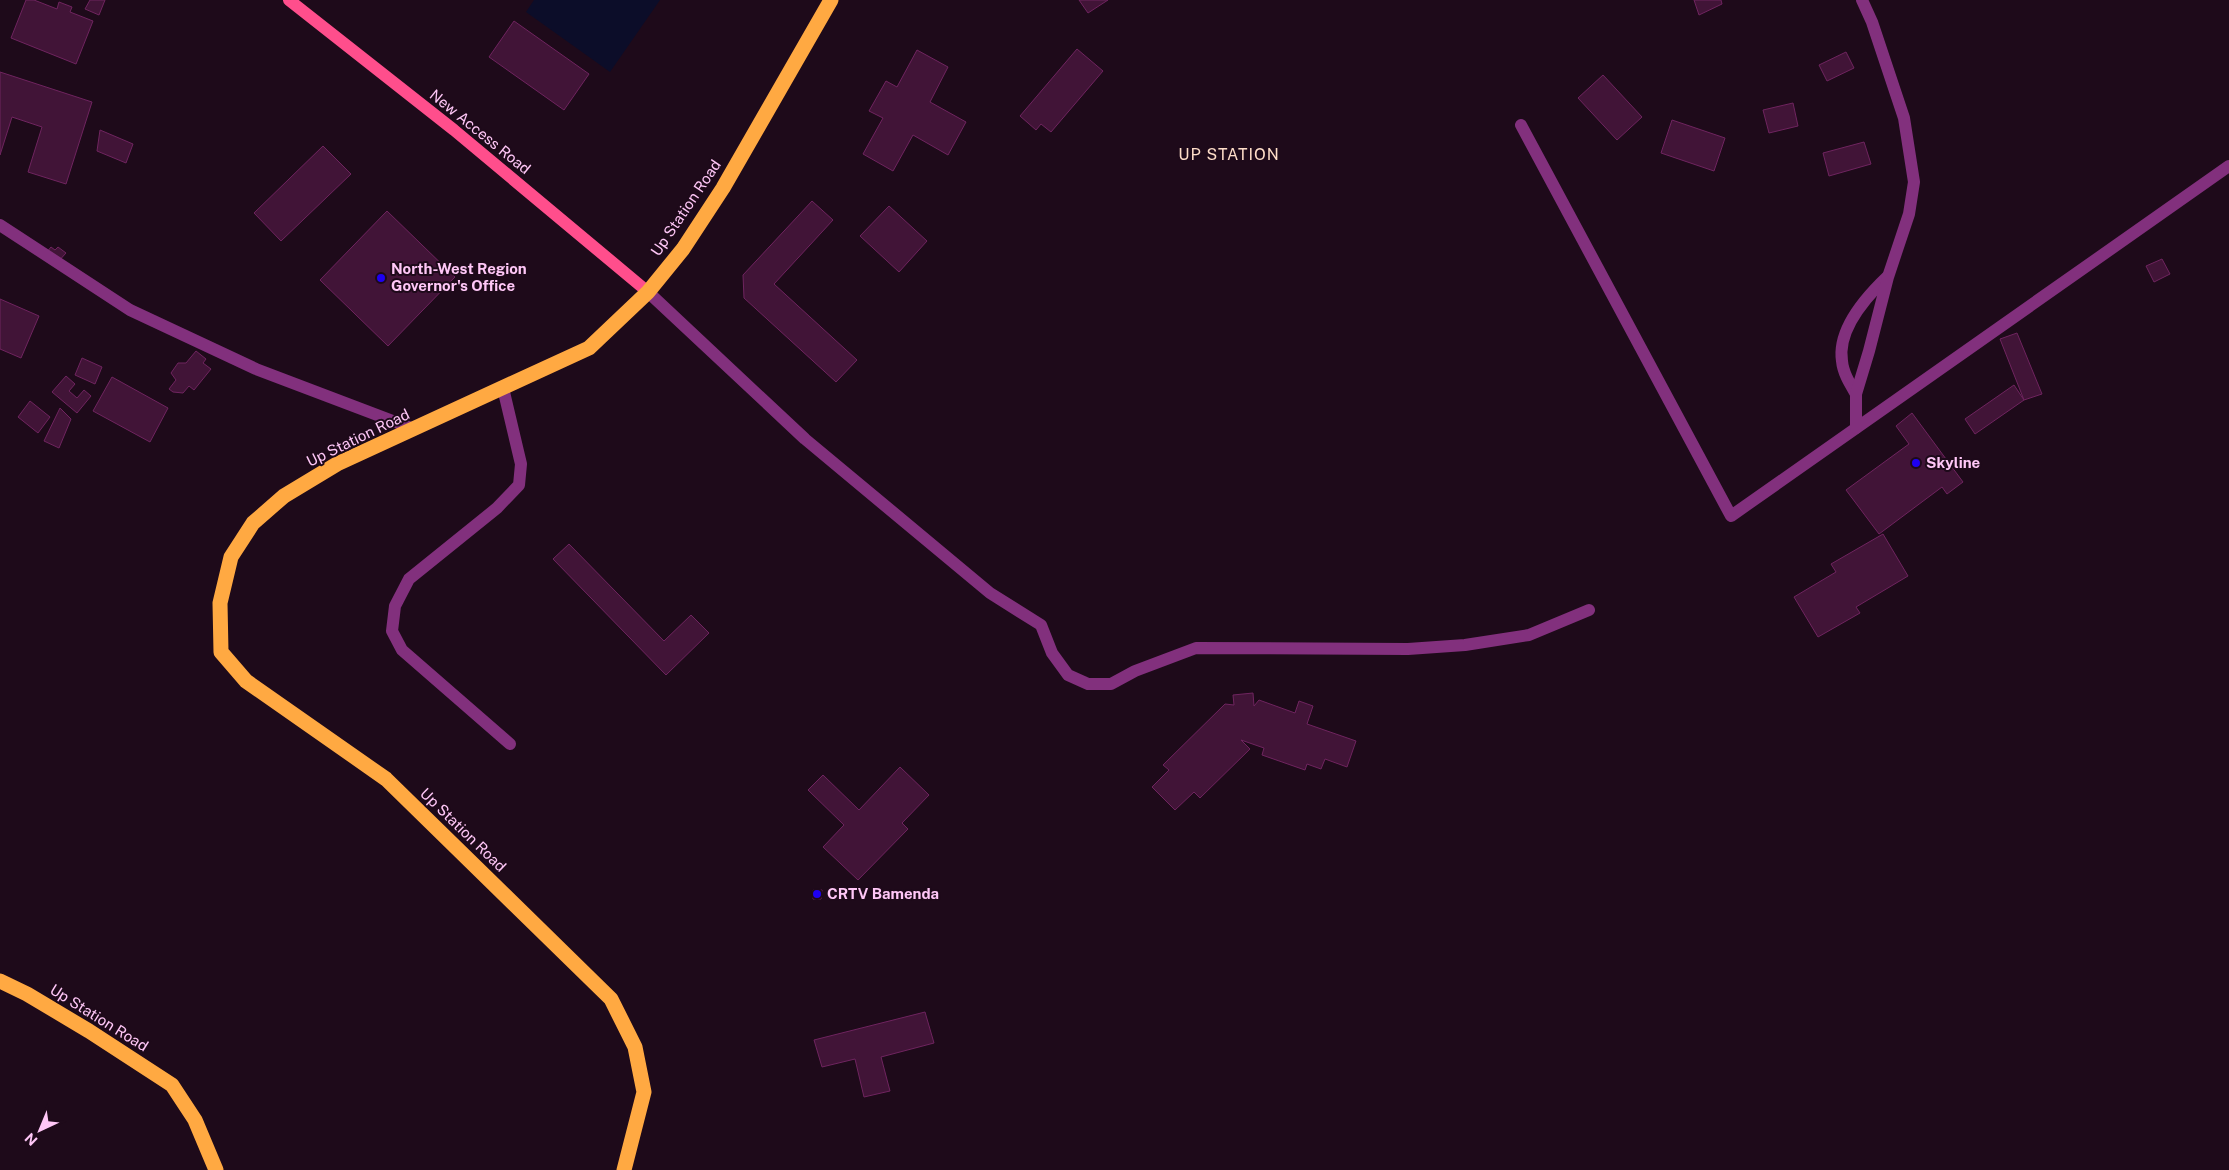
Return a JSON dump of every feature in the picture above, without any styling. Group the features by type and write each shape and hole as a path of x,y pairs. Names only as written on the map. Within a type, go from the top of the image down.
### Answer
{"highway":[{"name":"Up Station Road","path":"624,1170 644,1092 635,1047 611,999 386,779 246,681 221,652 220,604 231,557 253,523 284,496 337,464 589,348 648,292 683,249 723,188 831,0"},
{"name":"Up Station Road","path":"0,981 27,994 89,1031 172,1085 195,1120 216,1170"}],"main road":[{"name":"New Access Road","path":"288,0 454,130 648,292"}],"street":[{"path":"1856,428 1856,394 1888,277 1909,214 1914,182 1904,118 1872,22 1862,0"},
{"path":"1522,125 1730,516 2229,166"},
{"path":"0,225 130,310 256,369 414,429"},
{"path":"1856,394 1841,360 1843,342 1852,317 1862,303 1888,277"},
{"path":"648,292 805,439 990,593 1041,625 1052,653 1068,675 1088,684 1111,684 1135,671 1196,648 1408,649 1465,645 1529,635 1589,610"},
{"path":"503,388 521,464 519,485 497,508 409,579 395,606 392,631 402,650 510,744"}],"shaded area":[{"path":"534,0 660,0 610,72 526,12"}],"building":[{"path":"26,0 34,0 57,9 59,2 72,7 70,12 93,21 76,64 11,38"},
{"path":"90,0 105,0 99,15 85,9"},
{"path":"1079,0 1108,0 1088,13"},
{"path":"1694,0 1721,0 1722,4 1699,15"},
{"path":"514,21 589,74 564,110 489,57"},
{"path":"1077,49 1103,71 1051,132 1041,124 1036,130 1020,116"},
{"path":"917,50 948,67 930,102 966,122 948,155 913,135 893,171 863,154 883,118 869,111 886,81 897,87"},
{"path":"1846,52 1854,68 1827,81 1819,65"},
{"path":"0,72 92,102 66,184 28,172 42,127 12,117 0,155"},
{"path":"1603,75 1642,117 1617,140 1578,98"},
{"path":"1793,103 1798,126 1769,133 1763,110"},
{"path":"1672,120 1725,138 1714,171 1661,153"},
{"path":"100,130 133,144 126,163 97,151"},
{"path":"1864,142 1871,164 1829,176 1823,153"},
{"path":"323,146 351,174 281,241 254,213"},
{"path":"812,201 833,220 774,284 857,360 836,382 744,298 743,275"},
{"path":"889,206 927,241 899,272 860,236"},
{"path":"387,211 455,277 388,346 320,280"},
{"path":"51,247 55,250 58,247 66,253 57,263 46,253"},
{"path":"2162,259 2170,274 2154,282 2146,266"},
{"path":"0,299 39,316 21,358 0,349"},
{"path":"2017,333 2042,394 2024,400 2000,339"},
{"path":"196,351 206,359 203,363 211,369 194,390 189,386 183,393 173,392 169,389 176,380 171,373 178,363 186,363"},
{"path":"82,358 102,367 95,384 75,375"},
{"path":"66,376 75,384 69,391 77,398 84,390 91,396 77,413 52,392"},
{"path":"112,377 168,408 150,442 93,411"},
{"path":"2014,385 2024,400 1975,434 1965,419"},
{"path":"30,401 50,417 38,433 18,417"},
{"path":"60,408 71,419 59,448 44,441"},
{"name":"Skyline","path":"1912,413 1963,482 1947,494 1942,487 1879,534 1846,490 1909,444 1896,426"},
{"path":"1883,534 1908,576 1856,607 1860,613 1818,637 1794,597 1836,572 1831,564"},
{"path":"569,544 664,641 691,615 709,633 666,675 553,559"},
{"path":"1253,693 1254,706 1259,700 1295,713 1299,701 1313,706 1307,724 1356,741 1347,767 1325,759 1321,769 1307,764 1305,770 1262,755 1264,748 1241,740 1250,749 1200,798 1194,792 1175,810 1152,787 1169,770 1163,765 1225,704 1234,705 1233,695"},
{"path":"900,767 929,795 902,823 908,829 858,880 823,847 844,825 808,790 823,775 859,810"},
{"name":"CRTV Bamenda","path":"813,890 822,890 821,899 813,899"},
{"path":"925,1012 934,1043 881,1057 890,1091 864,1097 855,1059 822,1067 814,1040"}],"place":[{"name":"North-West Region Governor's Office","path":"381,278"},
{"name":"Skyline","path":"1916,463"},
{"name":"CRTV Bamenda","path":"817,894"}],"district":[{"name":"UP STATION","path":"1229,154"}]}
